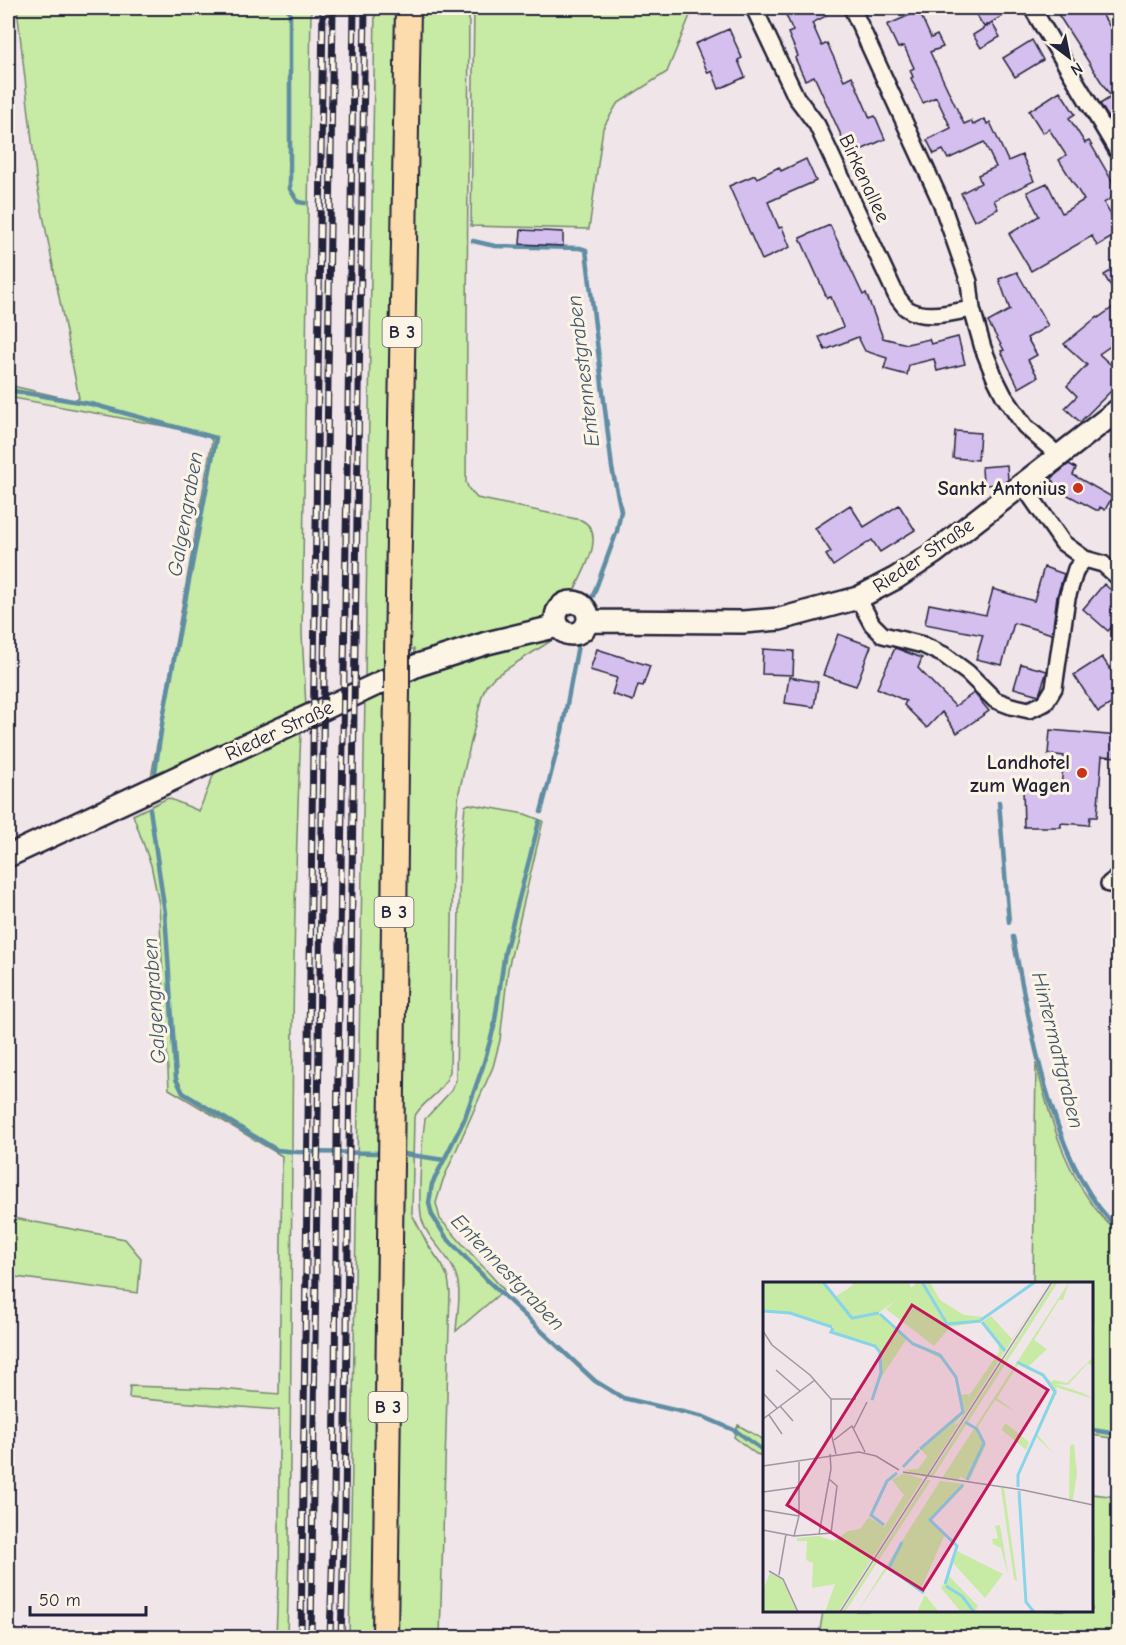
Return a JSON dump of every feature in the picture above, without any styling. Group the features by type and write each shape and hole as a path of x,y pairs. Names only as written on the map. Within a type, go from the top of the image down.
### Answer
{"main road":[{"name":"B 3","path":"385,1638 397,656 408,8"}],"street":[{"name":"Birkenallee","path":"754,8 796,97 817,124 897,297 906,308 918,313 940,315 972,309"},
{"path":"852,8 941,202 969,282 972,309 983,348 1004,396 1025,426 1059,456"},
{"path":"1032,8 1118,149"},
{"name":"Rieder Straße","path":"8,856 417,665 488,643 558,626 564,632 574,634 583,630 588,621 743,622 780,619 858,598 896,578 934,553 1119,410"},
{"path":"1022,484 1062,543 1085,559 1103,564 1119,578"},
{"path":"858,598 872,624 884,635 923,645 944,655 968,673 995,700 1029,710 1045,703 1054,688 1067,598 1076,569 1085,559"}],"green space":[{"path":"17,8 311,8 302,634 306,706 150,783 212,441 207,434 8,397 8,385 73,400 79,398 37,185"},
{"path":"375,8 399,8 386,669 365,678"},
{"path":"418,8 469,8 466,482 477,498 581,520 589,526 593,534 593,544 586,566 572,595 556,602 549,618 414,660 414,649 409,649"},
{"path":"474,8 693,8 667,72 617,104 603,128 589,229 471,226"},
{"path":"557,637 494,677 486,686 459,792 453,849 450,1072 442,1087 414,1117 412,1214 428,1245 442,1265 448,1278 450,1292 440,1637 393,1638 410,675 464,656"},
{"path":"387,687 374,1637 349,1638 365,695"},
{"path":"301,732 294,958 287,1637 276,1637 279,1558 279,1410 129,1398 130,1386 220,1389 279,1394 282,1156 169,1089 159,904 151,865 133,815 168,798 199,811 215,771"},
{"path":"469,804 525,814 543,821 508,969 500,1040 493,1067 443,1180 436,1203 440,1219 504,1290 456,1331 458,1282 449,1261 425,1228 422,1220 420,1185 425,1119 451,1091 456,1080 460,850 465,806"},
{"path":"1036,1063 1048,1109 1075,1176 1101,1216 1118,1233 1118,1439 1093,1435 1093,1282 1033,1282"},
{"path":"8,1217 125,1239 141,1258 138,1293 8,1276"},
{"path":"738,1425 763,1439 763,1456 756,1454 734,1437"},
{"path":"1093,1494 1118,1497 1118,1637 819,1637 823,1612 1093,1612"}],"building":[{"path":"783,8 822,8 826,16 812,23 822,46 827,43 844,80 852,76 870,118 875,116 885,139 850,155 814,76 805,80 795,58 798,56 788,33 793,31"},
{"path":"972,8 1016,8 984,27"},
{"path":"1054,8 1098,8 1119,41 1119,113 1109,118 1100,104 1111,97"},
{"path":"919,11 931,38 937,35 943,47 930,52 964,124 971,121 973,125 985,119 987,124 990,122 1008,161 1022,155 1034,181 994,200 998,209 974,221 961,193 981,183 978,175 996,167 984,142 948,159 943,150 934,154 927,140 951,128 936,97 923,103 911,78 913,77 910,70 914,68 904,46 898,48 887,25"},
{"path":"992,23 1000,37 981,48 973,35"},
{"path":"729,29 742,58 738,60 745,77 719,89 712,71 708,73 695,44"},
{"path":"1032,40 1043,60 1015,77 1003,58"},
{"path":"1060,91 1075,114 1069,118 1085,143 1089,141 1119,193 1104,203 1119,233 1097,246 1092,236 1031,271 1009,234 1039,216 1027,192 1047,183 1062,213 1084,200 1059,160 1066,155 1049,129 1043,133 1029,111"},
{"path":"806,159 816,181 768,202 790,247 762,260 729,186 755,175 757,178 779,167 781,171"},
{"path":"830,225 863,295 866,293 883,338 907,344 929,339 931,344 958,337 965,364 937,371 934,359 909,365 907,375 884,369 887,358 865,351 858,337 825,350 819,337 843,327 831,297 827,298 800,238"},
{"path":"521,230 563,232 563,246 520,244"},
{"path":"1119,266 1119,300 1104,275"},
{"path":"1017,272 1048,326 1027,338 1037,355 1028,360 1038,377 1019,388 1001,351 1004,350 988,322 1010,310 999,279"},
{"path":"1119,303 1119,340 1099,354 1119,372 1119,396 1112,390 1080,422 1065,408 1077,396 1067,386 1087,365 1064,344 1097,317"},
{"path":"955,431 980,433 978,460 953,458"},
{"name":"Sankt Antonius","path":"1069,464 1076,468 1073,475 1112,497 1105,510 1100,507 1096,510 1055,486 1052,479"},
{"path":"1007,465 1008,480 1002,484 983,485 982,467"},
{"path":"850,505 864,527 899,505 915,530 880,552 872,540 833,566 826,555 831,552 815,528"},
{"path":"1044,567 1064,574 1057,596 1052,634 1014,623 1002,665 976,659 983,635 925,624 929,604 986,615 993,589 1034,601"},
{"path":"1104,584 1119,597 1119,619 1108,631 1083,609"},
{"path":"838,634 871,646 856,686 823,675"},
{"path":"895,648 922,658 918,668 955,706 974,693 989,711 957,733 942,712 927,728 904,705 906,701 877,688"},
{"path":"597,649 650,666 643,686 638,685 633,701 612,694 617,678 590,670"},
{"path":"763,649 794,651 793,675 762,674"},
{"path":"1102,657 1114,675 1119,672 1119,699 1098,712 1074,675"},
{"path":"1021,664 1047,671 1039,695 1014,688"},
{"path":"789,677 818,682 814,707 785,703"},
{"name":"Landhotel zum Wagen","path":"1050,730 1119,736 1119,757 1102,756 1097,817 1090,817 1089,825 1061,823 1061,827 1024,827 1023,789 1061,788 1064,756 1048,754"}],"waterway":[{"name":"Entennestgraben","path":"288,8 290,16 290,189 298,202 305,203"},
{"name":"Entennestgraben","path":"473,241 495,246 586,250 612,468 621,511 617,531 593,596"},
{"name":"Galgengraben","path":"8,390 91,404 216,438 163,718 155,772"},
{"name":"Entennestgraben","path":"541,812 562,731 578,645"},
{"name":"Hintermattgraben","path":"999,802 1009,922"},
{"name":"Galgengraben","path":"150,809 165,913 176,1079 183,1093 277,1150 384,1153"},
{"name":"Entennestgraben","path":"539,822 505,952 494,1027 464,1120 432,1184 429,1203 432,1215 446,1237 487,1280 595,1381 623,1398 704,1417 736,1431 763,1450"},
{"name":"Hintermattgraben","path":"1013,937 1036,1051 1060,1133 1076,1170 1095,1203 1118,1228"},
{"name":"Galgengraben","path":"398,1153 444,1160"},
{"name":"Entennestgraben","path":"1093,1430 1118,1434"}],"railway":[{"path":"301,1638 323,8"},
{"path":"311,1638 333,8"},
{"path":"330,1638 334,1509 337,1138 354,8"},
{"path":"341,1638 345,1510 365,8"}],"place":[{"name":"Sankt Antonius","path":"1078,488"},
{"name":"Landhotel zum Wagen","path":"1082,773"}]}
